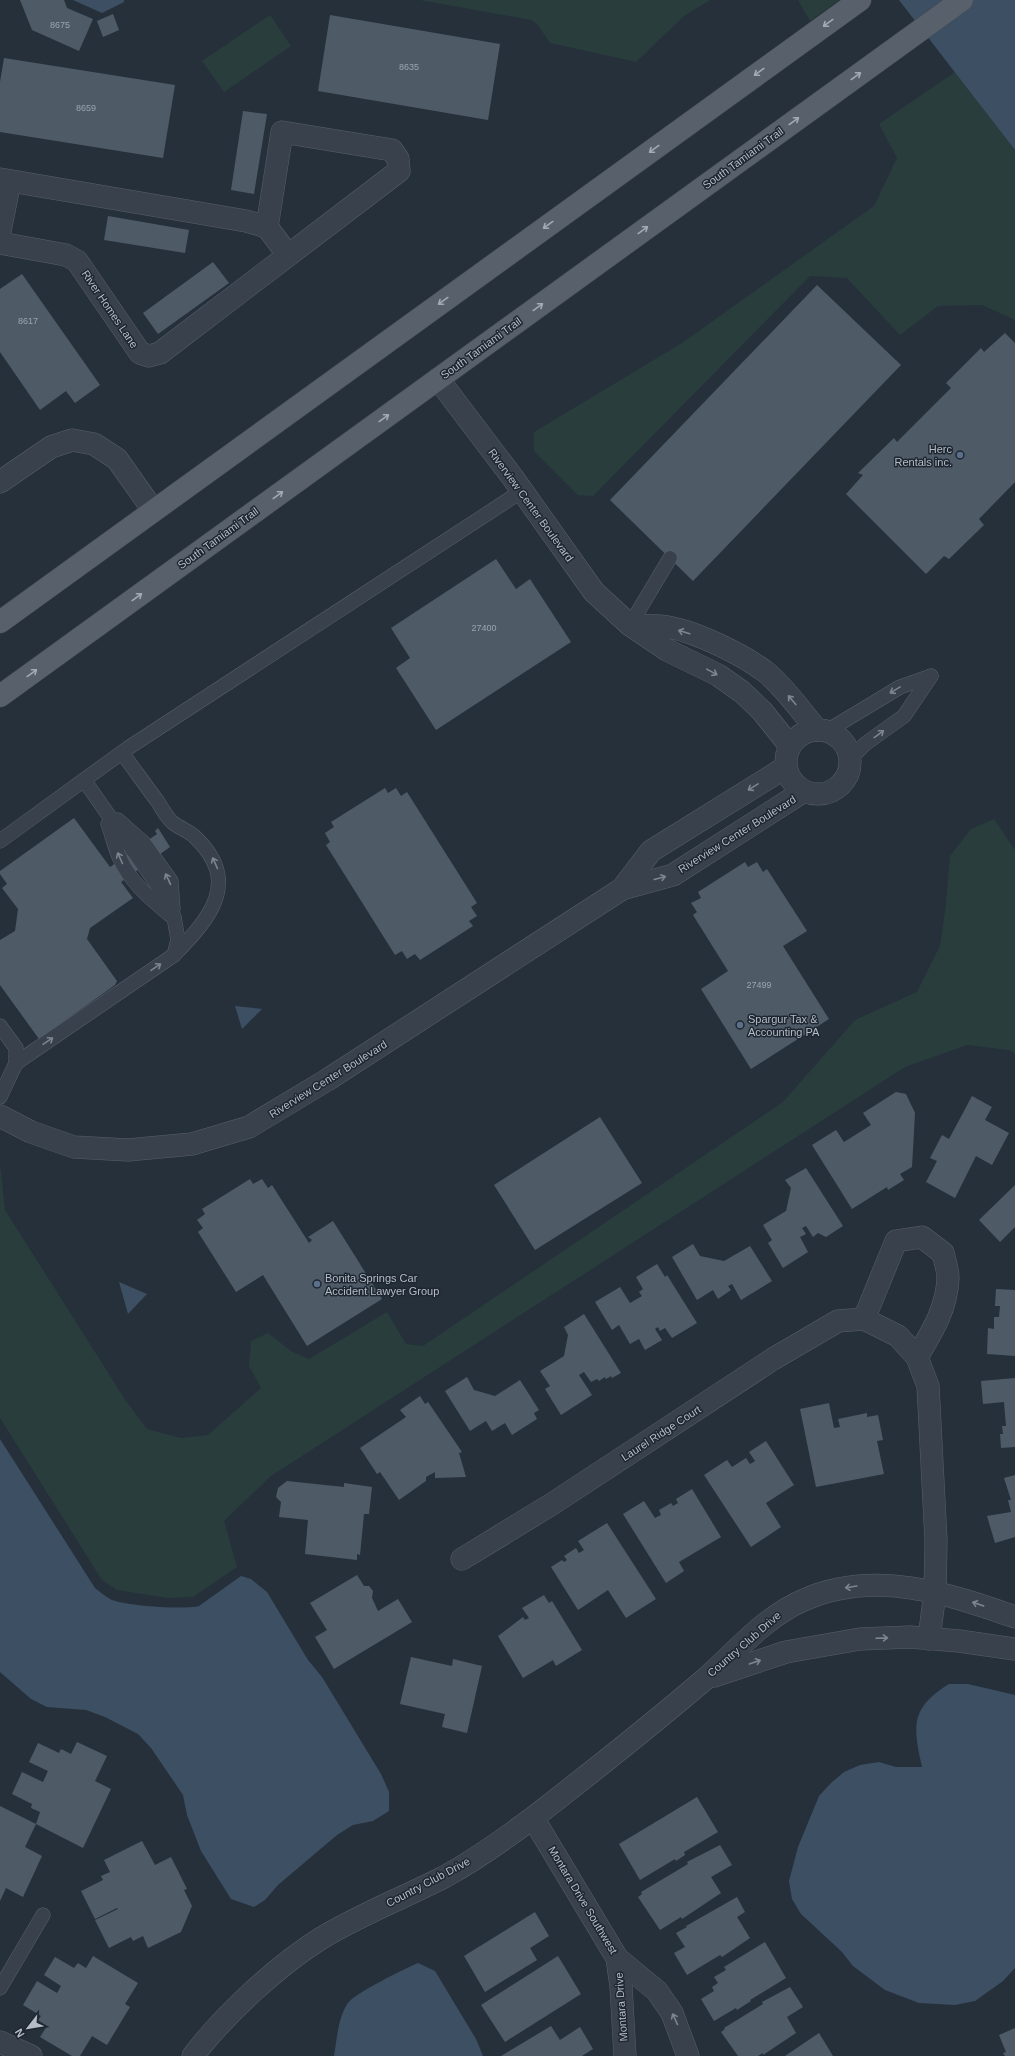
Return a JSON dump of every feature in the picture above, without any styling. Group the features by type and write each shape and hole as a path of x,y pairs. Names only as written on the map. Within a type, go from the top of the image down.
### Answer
{"main road":[{"path":"0,622 860,0"},
{"name":"South Tamiami Trail","path":"0,696 962,0"}],"street":[{"name":"River Homes Lane","path":"0,243 66,255 77,261 140,353 149,356 160,353 398,171 398,159 392,150 282,132 268,227"},
{"path":"0,231 5,180 246,221 268,227 288,255"},
{"name":"Riverview Center Boulevard","path":"438,379 522,491 594,592 630,625 667,650 718,675 742,692 762,711 788,757 790,777 796,785 804,791 814,794 824,794 834,790 842,783 847,774 849,760"},
{"path":"3,474 51,447 72,440 94,444 117,459 153,510"},
{"path":"630,625 675,629 689,633 744,657 768,674 822,731 837,736 844,744 849,760"},
{"name":"Riverview Center Boulevard","path":"622,889 651,850 788,757 797,738 806,733 822,731"},
{"name":"Riverview Center Boulevard","path":"0,1116 31,1132 74,1147 121,1149 192,1144 249,1128 327,1080 622,889 673,875 804,791"},
{"path":"918,1357 933,1330 944,1305 948,1277 943,1253 922,1237 896,1241 864,1319 898,1336 918,1357 928,1386 936,1540 935,1592 930,1639"},
{"name":"Laurel Ridge Court","path":"462,1559 552,1504 779,1355 838,1321 864,1319"},
{"name":"Country Club Drive","path":"193,2056 250,1993 295,1956 320,1939 466,1864 533,1818 705,1679 774,1615 804,1600 835,1589 868,1584 902,1586 935,1592 972,1602 1015,1617"},
{"name":"Country Club Drive","path":"705,1679 786,1652 860,1639 910,1637 1015,1648"},
{"name":"Montara Drive Southwest","path":"533,1818 617,1958 657,1991 672,2013 688,2056"},
{"name":"Montara Drive","path":"617,1958 621,1986 625,2056"},
{"path":"0,2042 31,2056"}],"lane":[{"path":"0,841 122,753 522,491"},
{"path":"630,625 670,558"},
{"name":"Riverview Center Boulevard","path":"822,731 900,686 931,676 904,716 865,744 849,760"},
{"path":"16,1063 174,955 194,935 211,910 219,893 220,874 211,854 195,836 172,822 122,753"},
{"path":"84,780 158,886 174,917 178,940 174,955"},
{"path":"0,1026 16,1048 16,1063 0,1097"},
{"path":"0,1988 43,1916"}],"green space":[{"path":"420,0 710,0 684,16 636,62 550,43 537,24 531,20"},
{"path":"798,0 839,0 810,21"},
{"path":"270,15 291,46 224,92 202,61"},
{"path":"955,72 1015,150 1015,320 982,305 938,306 900,335 847,278 810,276 593,496 578,495 534,451 534,432 682,343 874,206 897,158 879,124"},
{"path":"994,819 1015,850 1015,1054 1009,1050 967,1045 905,1067 271,1476 224,1521 237,1567 193,1597 168,1598 117,1590 102,1580 0,1418 0,1164 5,1210 126,1401 147,1429 181,1438 208,1435 261,1388 249,1366 251,1341 268,1333 291,1351 309,1359 387,1312 406,1344 423,1346 783,1102 855,1020 917,992 940,946 946,904 950,856 971,829"}],"water":[{"path":"73,0 124,0 124,2 102,13"},
{"path":"899,0 1015,0 1015,150"},
{"path":"235,1006 262,1009 242,1029"},
{"path":"119,1282 147,1294 128,1314"},
{"path":"0,1439 95,1588 110,1599 127,1604 154,1607 181,1608 199,1606 241,1576 251,1579 267,1592 308,1660 322,1677 381,1774 389,1792 389,1811 373,1821 353,1825 337,1835 278,1885 265,1900 254,1907 231,1899 201,1851 187,1815 183,1795 151,1748 138,1734 105,1717 86,1710 47,1707 31,1699 0,1672"},
{"path":"949,1684 968,1684 1015,1695 1015,1968 1003,1981 975,2001 955,2005 919,2003 885,1990 853,1966 842,1952 801,1914 792,1899 789,1881 798,1847 819,1796 831,1783 844,1772 860,1765 879,1762 896,1767 922,1767 916,1729 918,1719 921,1710 927,1701"},
{"path":"418,1963 435,1971 476,2039 483,2056 334,2056 340,2021 348,2003 370,1987"}],"building":[{"path":"20,0 64,0 67,8 93,19 79,51 32,30"},
{"path":"113,14 119,30 103,37 97,21"},
{"path":"330,15 500,44 488,120 318,91"},
{"path":"4,58 175,85 163,158 0,132 0,82"},
{"path":"243,111 267,114 254,194 231,190"},
{"path":"108,216 189,230 185,253 104,240"},
{"path":"213,262 229,283 158,334 143,313"},
{"path":"22,274 100,385 75,403 66,391 40,410 0,352 0,289"},
{"path":"817,285 901,365 693,581 610,500"},
{"path":"1005,333 1015,343 1015,482 979,519 984,525 949,559 944,556 926,574 846,494 863,475 858,473 894,438 897,442 951,388 946,383 981,348 984,352"},
{"path":"496,559 516,589 530,579 571,642 436,730 396,668 410,658 391,628"},
{"path":"385,788 388,793 396,788 401,796 407,792 477,903 471,907 477,916 469,921 473,926 420,960 415,954 407,959 402,951 395,955 326,845 330,842 325,833 334,827 331,822"},
{"path":"74,818 110,867 157,834 155,831 158,828 170,847 121,882 133,898 90,928 87,939 117,981 115,985 39,1039 0,985 0,940 15,931 18,909 2,888 7,884 0,874 0,871"},
{"path":"745,862 748,867 757,862 763,872 767,869 807,931 783,946 829,1019 751,1069 701,989 728,971 693,915 697,912 691,903 701,898 698,892"},
{"path":"896,1092 906,1094 915,1113 912,1167 900,1174 904,1180 888,1190 887,1187 852,1209 812,1145 836,1130 844,1142 871,1125 863,1113"},
{"path":"972,1096 992,1107 985,1120 1009,1133 992,1165 976,1156 955,1198 926,1182 937,1161 930,1158 942,1135 949,1139"},
{"path":"600,1117 642,1183 535,1250 494,1185"},
{"path":"806,1168 843,1226 826,1237 818,1233 813,1237 806,1226 802,1228 806,1234 800,1237 808,1252 783,1268 768,1243 772,1240 763,1225 786,1211 791,1188 785,1180"},
{"path":"250,1179 253,1184 262,1179 268,1188 272,1185 309,1243 312,1240 308,1237 333,1221 382,1299 307,1346 263,1275 236,1292 198,1232 203,1228 197,1220 205,1214 202,1209"},
{"path":"1015,1185 1015,1227 1000,1242 979,1220"},
{"path":"693,1244 700,1256 724,1261 750,1246 772,1281 741,1300 732,1284 728,1286 731,1290 718,1299 713,1290 697,1300 672,1257"},
{"path":"657,1264 665,1277 667,1275 697,1323 672,1338 665,1328 660,1331 658,1327 655,1329 662,1340 645,1350 639,1339 630,1344 619,1325 612,1330 595,1302 620,1287 630,1303 642,1296 639,1292 643,1289 636,1277"},
{"path":"996,1289 1015,1290 1015,1356 987,1354 988,1328 994,1329 994,1317 999,1317 1000,1306 995,1306"},
{"path":"584,1314 621,1373 612,1378 611,1376 606,1379 605,1377 599,1381 597,1379 591,1382 584,1372 579,1375 592,1395 561,1415 545,1389 550,1386 540,1371 564,1356 568,1335 564,1327"},
{"path":"467,1377 474,1390 495,1396 520,1380 539,1410 534,1413 537,1419 512,1435 505,1423 492,1431 486,1421 470,1431 445,1391"},
{"path":"1015,1378 1015,1447 1001,1448 1000,1434 1003,1434 1002,1426 1006,1426 1004,1402 983,1404 981,1381"},
{"path":"420,1396 425,1404 428,1402 462,1452 459,1453 466,1477 435,1478 435,1472 426,1477 426,1481 399,1500 380,1472 377,1474 360,1448 406,1417 400,1410"},
{"path":"829,1403 834,1428 840,1427 838,1419 867,1413 867,1417 878,1415 883,1440 877,1441 884,1474 816,1487 800,1409"},
{"path":"766,1441 794,1485 766,1503 781,1527 751,1547 704,1475 727,1460 732,1467 746,1458 750,1464 755,1461 749,1452"},
{"path":"1015,1475 1015,1537 995,1543 987,1516 1011,1512 1008,1500 1011,1500 1004,1478"},
{"path":"287,1481 344,1487 344,1483 372,1487 369,1514 364,1514 360,1555 357,1554 357,1560 305,1554 308,1520 279,1517 281,1502 276,1497 278,1488"},
{"path":"692,1489 721,1537 679,1562 684,1571 666,1583 623,1514 644,1501 655,1518 661,1515 659,1510 671,1503 673,1506 678,1503 676,1499"},
{"path":"607,1523 656,1599 626,1618 608,1590 578,1610 551,1567 562,1560 564,1562 567,1560 564,1556 576,1548 579,1553 584,1550 578,1541"},
{"path":"357,1575 364,1586 369,1586 373,1591 372,1598 378,1611 398,1599 412,1622 334,1669 315,1637 327,1630 310,1603"},
{"path":"544,1595 549,1603 552,1601 582,1650 556,1666 553,1660 523,1678 498,1636 523,1617 525,1620 529,1618 522,1608"},
{"path":"411,1657 452,1666 453,1659 482,1666 467,1733 442,1727 445,1714 400,1704"},
{"path":"77,1742 107,1756 95,1781 111,1789 83,1848 36,1824 40,1812 31,1808 32,1804 12,1794 22,1772 43,1782 48,1771 29,1762 38,1743 59,1753 61,1749 71,1754"},
{"path":"697,1797 718,1832 684,1852 685,1855 676,1861 675,1859 640,1880 619,1844"},
{"path":"0,1806 36,1824 25,1847 42,1856 23,1897 6,1888 0,1901"},
{"path":"142,1841 155,1865 171,1857 187,1889 184,1890 192,1906 181,1932 148,1948 143,1936 133,1941 131,1937 109,1948 95,1920 118,1909 117,1908 95,1919 81,1891 103,1880 101,1876 110,1872 104,1860"},
{"path":"720,1845 732,1865 711,1877 721,1893 682,1919 681,1917 660,1930 638,1897 642,1894 641,1892 688,1864 687,1862"},
{"path":"737,1897 745,1912 737,1917 750,1938 722,1957 720,1955 687,1975 674,1953 685,1947 676,1933"},
{"path":"535,1912 549,1936 530,1948 537,1960 485,1992 464,1956"},
{"path":"765,1942 786,1978 750,2000 751,2001 737,2010 736,2008 714,2021 701,1999 714,1991 712,1987 718,1983 714,1977 726,1970 724,1967"},
{"path":"93,1956 138,1983 125,2004 130,2007 107,2045 92,2036 80,2056 72,2056 40,2037 47,2026 38,2020 41,2016 23,2005 37,1981 57,1993 61,1986 44,1975 55,1957 74,1968 78,1963 86,1968"},
{"path":"558,1956 581,1994 505,2042 481,2005"},
{"path":"790,1987 803,2007 787,2017 796,2033 763,2055 763,2053 758,2056 738,2056 721,2032 725,2029 724,2028 763,2004 762,2002"},
{"path":"551,2026 560,2040 580,2027 593,2049 582,2056 501,2056"},
{"path":"1015,2028 1015,2056 1005,2056 1003,2053 1006,2052 999,2035"},
{"path":"819,2033 833,2056 785,2056"}],"place":[{"name":"Herc Rentals inc.","path":"960,455"},
{"name":"Spargur Tax & Accounting PA","path":"740,1025"},
{"name":"Bonita Springs Car Accident Lawyer Group","path":"317,1284"}]}
